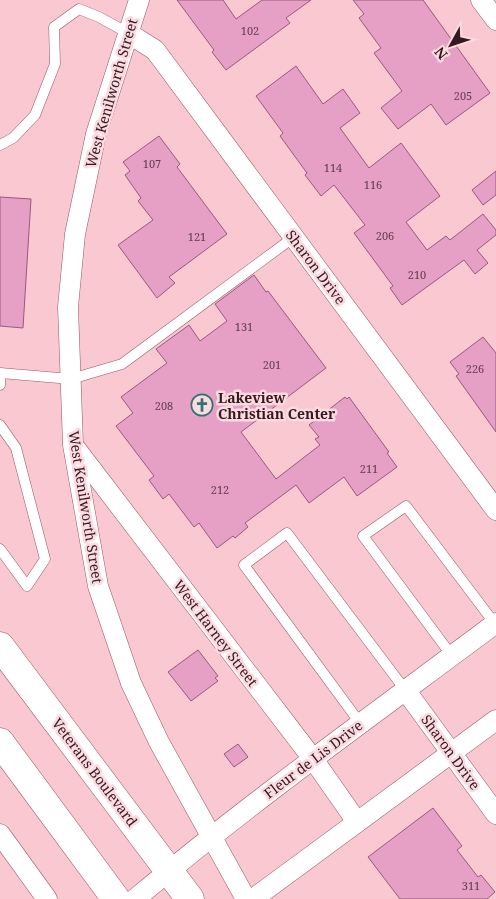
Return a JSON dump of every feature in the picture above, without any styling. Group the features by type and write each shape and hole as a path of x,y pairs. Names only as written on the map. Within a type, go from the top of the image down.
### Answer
{"main road":[{"name":"Veterans Boulevard","path":"0,646 190,899"},
{"path":"0,742 116,899"}],"street":[{"name":"West Kenilworth Street","path":"139,0 96,134 74,234 68,307 73,446 98,586 131,683 159,742 246,899"},
{"path":"481,0 496,20"},
{"name":"Sharon Drive","path":"128,33 155,50 496,510"},
{"name":"West Harney Street","path":"73,446 313,759 357,822"},
{"name":"Fleur de Lis Drive","path":"135,899 210,837 495,624"},
{"name":"Sharon Drive","path":"406,690 496,814"},
{"path":"253,899 496,720"},
{"path":"0,834 47,899"}],"lane":[{"path":"0,145 13,138 35,115 55,64 54,27 76,4 128,33"},
{"path":"0,385 0,373 71,379 122,364 294,237"},
{"path":"0,425 16,448 45,559 27,586 0,549"},
{"path":"452,656 363,536 406,506 495,624"},
{"path":"360,724 244,565 287,533 406,690"}],"building":[{"path":"177,0 223,0 236,19 262,0 311,0 286,18 290,23 226,70 212,52 214,50"},
{"path":"353,0 423,0 490,93 446,125 431,104 398,129 381,108 402,91 374,53 381,48 359,18 364,14"},
{"path":"296,66 323,104 343,89 360,113 340,128 369,168 401,143 440,196 406,222 427,250 446,236 450,240 483,214 496,230 496,235 477,250 488,263 475,274 464,260 402,305 390,288 393,286 354,233 365,225 334,185 321,196 280,136 283,133 256,96"},
{"path":"159,136 180,164 177,167 227,234 169,277 175,283 157,298 118,245 153,220 138,201 141,198 125,175 130,171 123,162"},
{"path":"496,171 496,195 483,205 472,190"},
{"path":"0,197 31,199 23,328 0,326"},
{"name":"Lakeview Christian Center","path":"254,275 326,368 241,432 276,479 320,445 315,439 319,437 309,425 345,397 347,399 349,397 389,452 387,453 397,467 357,496 344,477 309,503 296,485 245,523 248,527 235,538 233,536 217,548 199,523 194,527 169,494 163,499 149,480 154,476 116,426 133,413 121,397 167,363 156,349 189,325 200,341 227,321 215,304"},
{"path":"483,337 496,353 496,432 456,376 459,374 450,362"},
{"path":"198,650 218,676 215,678 218,681 191,701 168,672"},
{"path":"238,744 248,757 234,767 224,754"},
{"path":"433,808 462,846 457,850 478,877 481,875 495,892 487,899 400,899 368,857"}],"place":[{"name":"Lakeview Christian Center","path":"202,405"}]}
